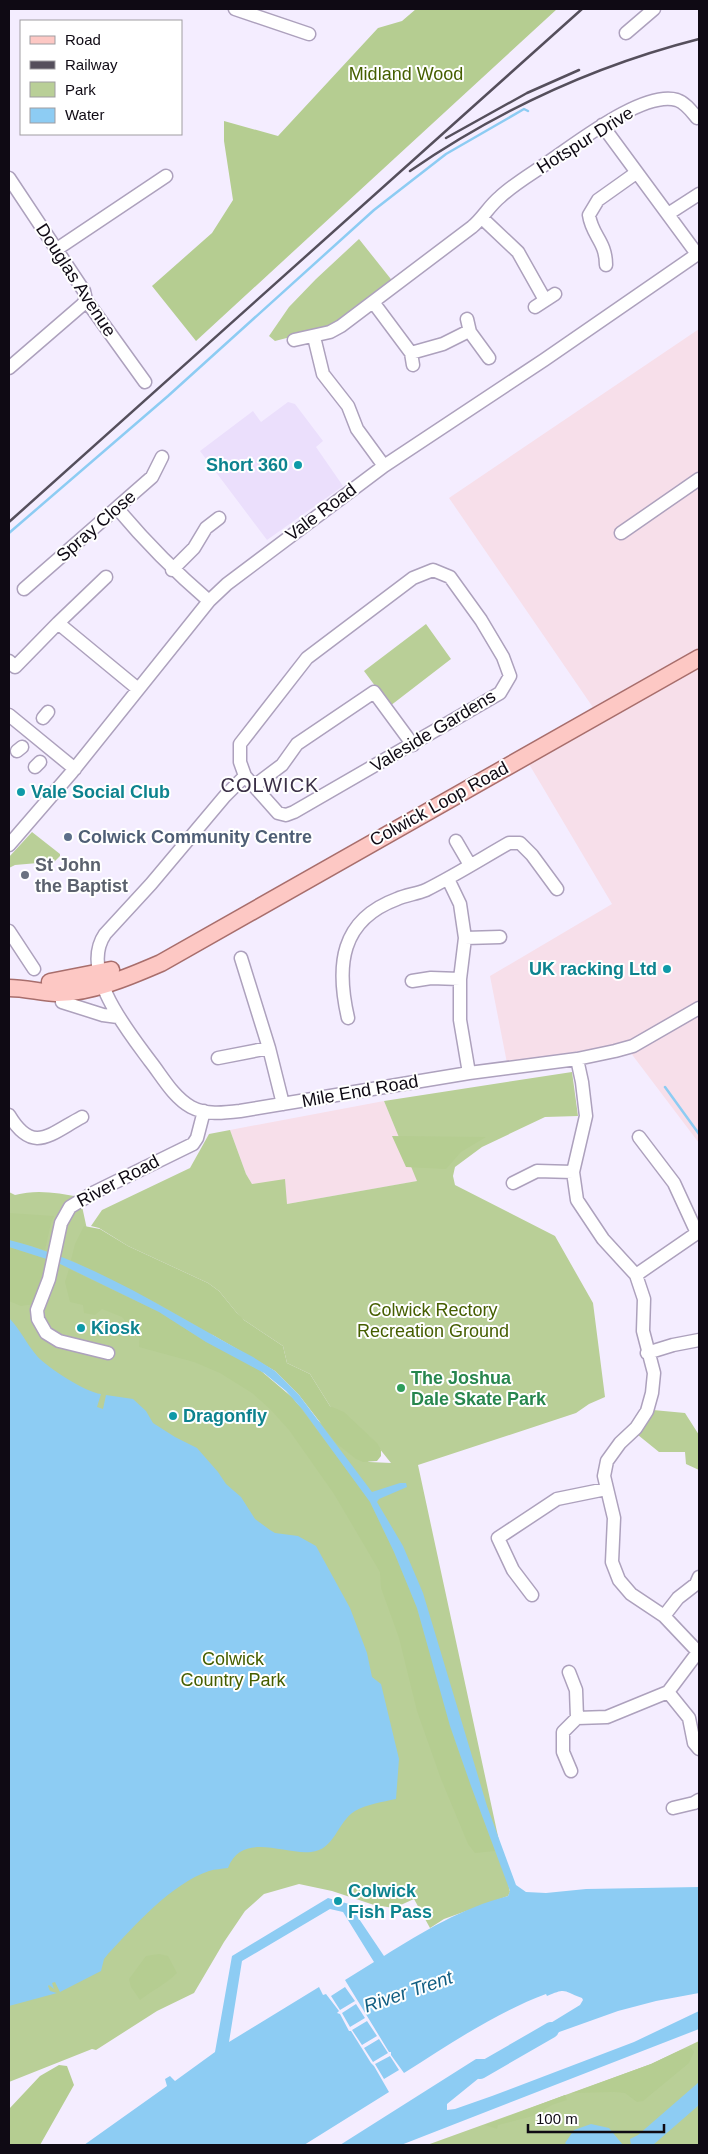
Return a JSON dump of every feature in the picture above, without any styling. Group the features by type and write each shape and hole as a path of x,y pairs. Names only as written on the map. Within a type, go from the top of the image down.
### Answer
{"main road":[{"name":"Colwick Loop Road","path":"102,979 147,969 161,963 179,951 699,658"},
{"path":"11,988 57,993 102,979"}],"street":[{"path":"235,9 263,13 309,34"},
{"path":"626,33 654,9"},
{"name":"Hotspur Drive","path":"294,340 330,332 341,326 482,218 489,207 506,191 602,125 624,113 661,99 676,100 682,103 697,118"},
{"path":"602,125 698,254"},
{"path":"610,257 590,224 589,215 598,200 636,172"},
{"path":"57,249 166,176"},
{"name":"Douglas Avenue","path":"9,178 86,294 86,300 145,382"},
{"path":"668,214 699,194"},
{"path":"482,218 518,252 545,300"},
{"name":"Vale Road","path":"9,844 75,769 210,601 240,573 384,466 544,360 698,254"},
{"path":"9,368 86,300"},
{"path":"373,302 412,359 443,344 468,325 489,358"},
{"path":"314,336 323,374 348,406 358,428 384,466"},
{"name":"Spray Close","path":"24,589 152,477 162,456"},
{"path":"620,533 699,478"},
{"path":"117,508 144,541 172,570 210,601"},
{"path":"172,570 194,548 206,528 219,518"},
{"name":"Valeside Gardens","path":"433,570 450,577 490,635 503,657 510,676 500,693 413,745 286,816 274,810 245,776 240,762 240,744 307,658 413,578 433,570"},
{"path":"9,661 15,668 106,577"},
{"path":"58,623 138,689"},
{"path":"254,786 282,765 297,744 374,692 413,745"},
{"path":"9,715 32,733 43,758 75,769"},
{"path":"204,1112 191,1107 172,1090 118,1017 102,979 98,950 105,934 151,884 225,796 245,776"},
{"path":"456,841 470,865"},
{"path":"348,1018 342,991 342,957 355,927 371,912 396,899 417,894 448,879 509,843 520,843 532,855 557,889"},
{"path":"448,879 460,904 465,938 460,979 460,1020 469,1073"},
{"path":"9,931 34,969"},
{"path":"465,938 500,937"},
{"path":"241,966 269,1048 283,1104"},
{"path":"412,981 431,978 460,979"},
{"path":"62,1002 103,1015 118,1017"},
{"name":"Mile End Road","path":"204,1112 220,1113 469,1073 577,1059 615,1051 642,1041 699,1008"},
{"path":"218,1058 232,1050 269,1048"},
{"path":"566,1768 563,1752 563,1732 577,1718 607,1717 668,1692 699,1653 664,1616 631,1594 619,1580 612,1562 614,1518 604,1476 607,1461 636,1428 647,1411 652,1393 654,1373 647,1353 643,1331 644,1298 636,1275 603,1240 577,1200 573,1172 586,1116 585,1096 577,1059"},
{"name":"River Road","path":"108,1350 59,1341 46,1333 38,1319 37,1311 50,1279 61,1222 70,1207 93,1193 193,1144 197,1138 204,1112"},
{"path":"9,1115 22,1133 31,1138 40,1139 82,1117"},
{"path":"636,1275 698,1232 674,1183 638,1138"},
{"path":"513,1183 537,1171 573,1172"},
{"path":"647,1353 699,1340"},
{"path":"532,1595 513,1570 498,1538 557,1499 606,1489"},
{"path":"664,1616 678,1598 696,1584 699,1577"},
{"path":"569,1672 576,1690 577,1718"},
{"path":"668,1692 689,1718 694,1743 699,1749"},
{"path":"679,1810 699,1800"}],"shaded area":[{"path":"699,329 699,1143 624,1044 507,1063 490,976 612,904 529,764 603,722 449,498"},
{"path":"288,402 295,404 323,441 316,447 343,486 267,540 200,451 253,411 261,422"},
{"path":"384,1101 418,1181 287,1204 252,1184 246,1174 230,1130"}],"green space":[{"name":"Midland Wood","path":"416,9 557,9 196,341 152,286 212,233 233,200 224,141 224,121 278,136 378,28 402,21"},
{"path":"359,239 394,283 333,326 275,341 269,336 289,307"},
{"path":"426,624 451,659 390,706 364,671"},
{"path":"32,832 60,854 60,856 47,869 39,868 38,863 15,865 9,868 9,857"},
{"name":"Colwick Country Park","path":"572,1072 578,1116 545,1117 482,1147 455,1167 453,1176 455,1185 555,1236 593,1303 605,1397 589,1404 576,1413 418,1465 510,1892 508,1896 444,1919 430,1928 414,1899 394,1908 374,1905 332,1891 299,1884 264,1894 245,1911 194,1993 157,2011 96,2050 92,2049 9,2082 9,1192 15,1195 39,1192 80,1197 88,1234 369,1462 391,1463 371,1438 330,1406 310,1374 287,1363 283,1346 241,1318 219,1291 208,1283 128,1246 99,1228 91,1226 102,1210 190,1168 209,1134 230,1130 246,1174 252,1184 285,1179 287,1204 417,1181 384,1101"},
{"path":"392,1136 486,1137 461,1152 446,1169 406,1167"},
{"path":"9,1213 54,1216 45,1250 9,1240"},
{"path":"84,1226 100,1229 128,1246 208,1283 219,1291 244,1320 283,1346 287,1363 310,1374 330,1406 344,1412 377,1443 381,1450 381,1456 377,1461 363,1462 356,1459 336,1443 299,1395 275,1371 157,1303 71,1260 75,1244"},
{"path":"9,1247 50,1260 35,1304 21,1306 9,1301"},
{"path":"69,1269 159,1312 206,1342 260,1370 293,1398 358,1485 370,1502 394,1552 417,1608 456,1744 495,1851 475,1853 468,1844 441,1779 417,1711 399,1638 381,1588 380,1572 334,1494 289,1430 252,1393 220,1373 194,1362 139,1347 140,1329 126,1322 122,1317 102,1309 95,1315 84,1313 83,1305 70,1302 65,1282"},
{"path":"653,1410 685,1413 699,1435 699,1470 686,1464 685,1452 659,1452 638,1435"},
{"path":"159,1954 168,1956 177,1973 140,2000 131,1987 129,1979 146,1956"},
{"path":"699,2041 699,2145 427,2145 651,2064"},
{"path":"691,2048 694,2052 689,2063 643,2101 637,2102 625,2093 572,2093 651,2064 681,2050"},
{"path":"59,2065 67,2066 74,2085 40,2145 9,2145 9,2109 40,2076"},
{"path":"565,2095 567,2100 552,2105 533,2116 498,2125 497,2129 485,2125"}],"water":[{"path":"9,1240 73,1262 104,1276 253,1357 275,1371 299,1395 372,1492 400,1483 406,1483 407,1487 379,1499 377,1502 403,1546 423,1593 487,1806 516,1885 526,1892 546,1893 586,1889 699,1887 699,1993 656,2001 618,2011 534,2041 530,2039 531,2035 580,2005 583,2000 565,1991 547,1996 546,1994 491,2020 404,2073 345,1980 374,1962 343,1912 330,1909 242,1961 229,2042 319,1987 323,1995 326,1994 339,2011 337,2013 340,2014 389,2092 304,2145 84,2145 167,2086 165,2079 170,2076 175,2081 215,2052 232,1956 328,1898 349,1904 384,1956 444,1921 475,1907 508,1896 510,1891 450,1726 417,1608 394,1552 370,1502 302,1409 286,1391 264,1373 206,1342 159,1312 56,1262 9,1247"},
{"path":"9,1318 42,1361 77,1384 101,1394 97,1407 103,1409 106,1395 133,1399 146,1411 153,1423 197,1448 226,1484 241,1497 255,1519 275,1533 298,1536 316,1546 350,1608 367,1653 372,1677 381,1684 399,1759 396,1799 370,1805 355,1811 344,1822 331,1841 319,1850 300,1852 253,1847 243,1850 234,1857 228,1868 211,1870 195,1877 167,1895 108,1954 104,1959 101,1971 60,1992 55,1982 52,1983 54,1989 49,1985 50,1991 57,1993 9,2006"},
{"path":"345,1987 355,2001 340,2010 331,1996"},
{"path":"356,2004 365,2018 350,2027 342,2013"},
{"path":"699,2011 699,2029 401,2145 340,2145 476,2059 486,2059 495,2054 496,2059 500,2061 447,2104 447,2110 492,2096 634,2042"},
{"path":"367,2021 377,2036 362,2045 352,2030"},
{"path":"379,2039 388,2053 373,2062 364,2048"},
{"path":"390,2056 399,2070 384,2079 375,2064"},
{"path":"699,2082 699,2105 653,2145 631,2145 630,2139 638,2135"},
{"path":"591,2124 609,2128 623,2145 567,2145 565,2143 574,2130"}],"waterway":[{"path":"9,533 168,396 374,210 446,154 524,109 528,111"},
{"path":"665,1087 699,1134"},
{"name":"River Trent","path":"480,2071 551,2030"}],"railway":[{"path":"9,522 582,9"},
{"path":"410,171 478,128 548,92 622,62 699,39"},
{"path":"446,138 527,93 579,70"}],"place":[{"name":"Short 360","path":"298,465"},
{"name":"Vale Social Club","path":"21,792"},
{"name":"Colwick Community Centre","path":"68,837"},
{"name":"St John the Baptist","path":"25,875"},
{"name":"UK racking Ltd","path":"667,969"},
{"name":"Kiosk","path":"81,1328"},
{"name":"The Joshua Dale Skate Park","path":"401,1388"},
{"name":"Dragonfly","path":"173,1416"},
{"name":"Colwick Fish Pass","path":"338,1901"}],"district":[{"name":"COLWICK","path":"270,785"}],"park label":[{"name":"Colwick Rectory Recreation Ground","path":"433,1320"}]}
